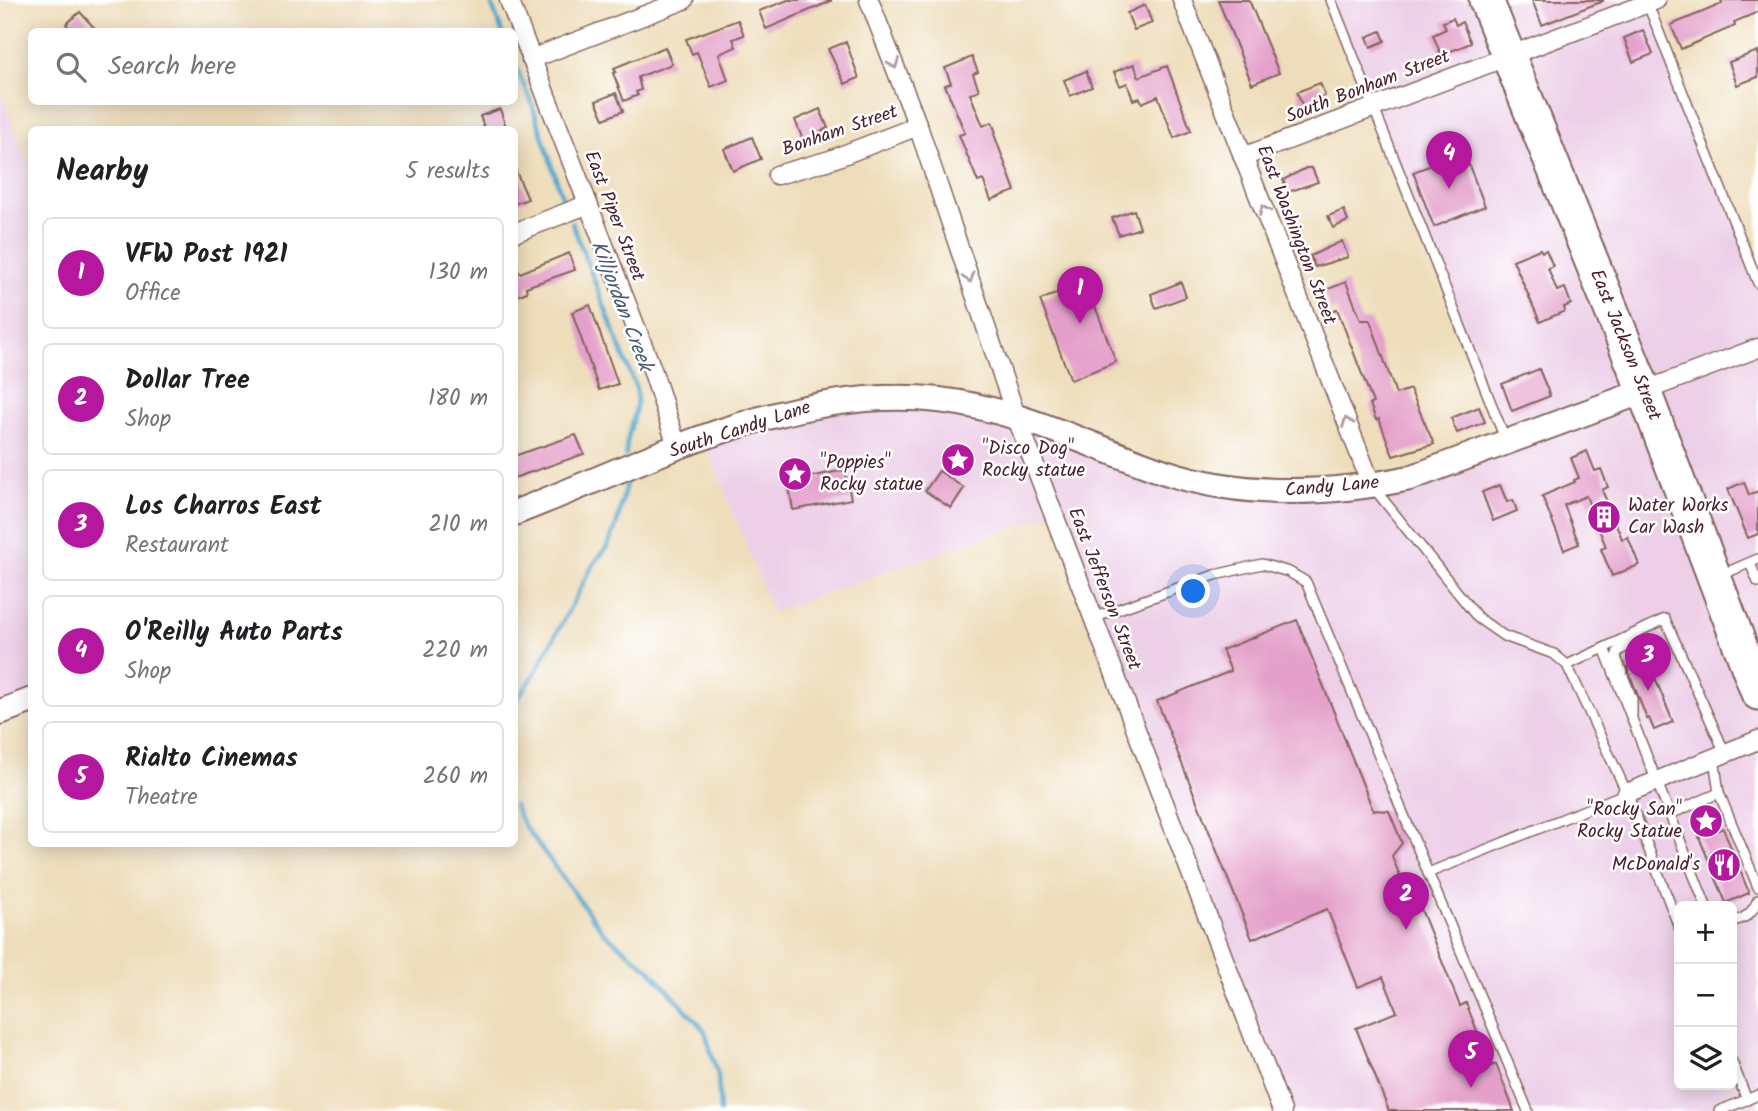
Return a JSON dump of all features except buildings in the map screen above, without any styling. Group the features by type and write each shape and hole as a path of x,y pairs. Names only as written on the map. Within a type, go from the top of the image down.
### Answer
{"highway":[{"name":"East Jackson Street","path":"1486,0 1644,391 1758,693"}],"main road":[{"name":"Candy Lane","path":"1016,416 1167,472 1205,482 1276,492 1372,486 1428,473 1644,391"},
{"name":"South Candy Lane","path":"518,511 678,449 786,412 843,401 938,400 1016,416"},
{"path":"0,712 28,702"}],"street":[{"name":"East Piper Street","path":"509,0 586,205 652,369 678,449"},
{"path":"531,59 684,0"},
{"name":"East Jefferson Street","path":"869,0 918,125 1016,416 1282,1111"},
{"name":"East Washington Street","path":"1182,0 1372,486"},
{"name":"South Bonham Street","path":"1243,157 1650,1"},
{"name":"Bonham Street","path":"777,175 830,160 918,125"},
{"path":"518,231 586,205"},
{"path":"1644,391 1758,348"},
{"path":"1627,793 1758,740"}],"lane":[{"path":"1332,0 1506,443"},
{"path":"1650,1 1758,283"},
{"path":"1372,486 1478,618 1504,636 1554,654 1567,665 1627,793 1674,914"},
{"path":"1714,578 1754,561 1758,582"},
{"path":"1093,618 1215,575 1262,564 1289,572 1306,582 1528,1111"},
{"path":"1567,665 1665,619 1719,756 1719,793 1758,887"},
{"path":"1632,720 1632,699 1616,657 1618,651 1632,644 1638,632"},
{"path":"1604,648 1704,901"},
{"path":"1428,873 1627,793"},
{"path":"1670,814 1719,793"},
{"path":"1737,921 1754,910 1758,900"},
{"path":"1737,1076 1746,1100"},
{"path":"1719,1111 1758,1095"}],"shaded area":[{"path":"1331,0 1647,0 1758,283 1758,1111 1735,1111 1732,1106 1720,1111 1286,1111 1053,514 772,612 704,439 913,398 1167,472 1372,486 1506,443"},
{"path":"0,91 28,164 28,701 0,712"}],"waterway":[{"name":"Killjordan Creek","path":"490,0 500,28"},
{"name":"Killjordan Creek","path":"518,72 531,101 563,200"},
{"name":"Killjordan Creek","path":"572,223 636,388 636,407 626,455"},
{"path":"518,698 533,677 593,565 608,546 617,523 627,480"},
{"path":"518,813 603,932 650,970 705,1031 718,1076 720,1111"}],"place":[{"name":"O'Reilly Auto Parts","path":"1449,189"},
{"name":"VFW Post 1921","path":"1080,324"},
{"name":"\"Disco Dog\" Rocky statue","path":"958,460"},
{"name":"\"Poppies\" Rocky statue","path":"795,474"},
{"name":"Water Works Car Wash","path":"1604,517"},
{"name":"Los Charros East","path":"1648,691"},
{"name":"\"Rocky San\" Rocky Statue","path":"1706,821"},
{"name":"McDonald's","path":"1724,865"},
{"name":"Dollar Tree","path":"1406,930"},
{"name":"Rialto Cinemas","path":"1471,1088"}]}
